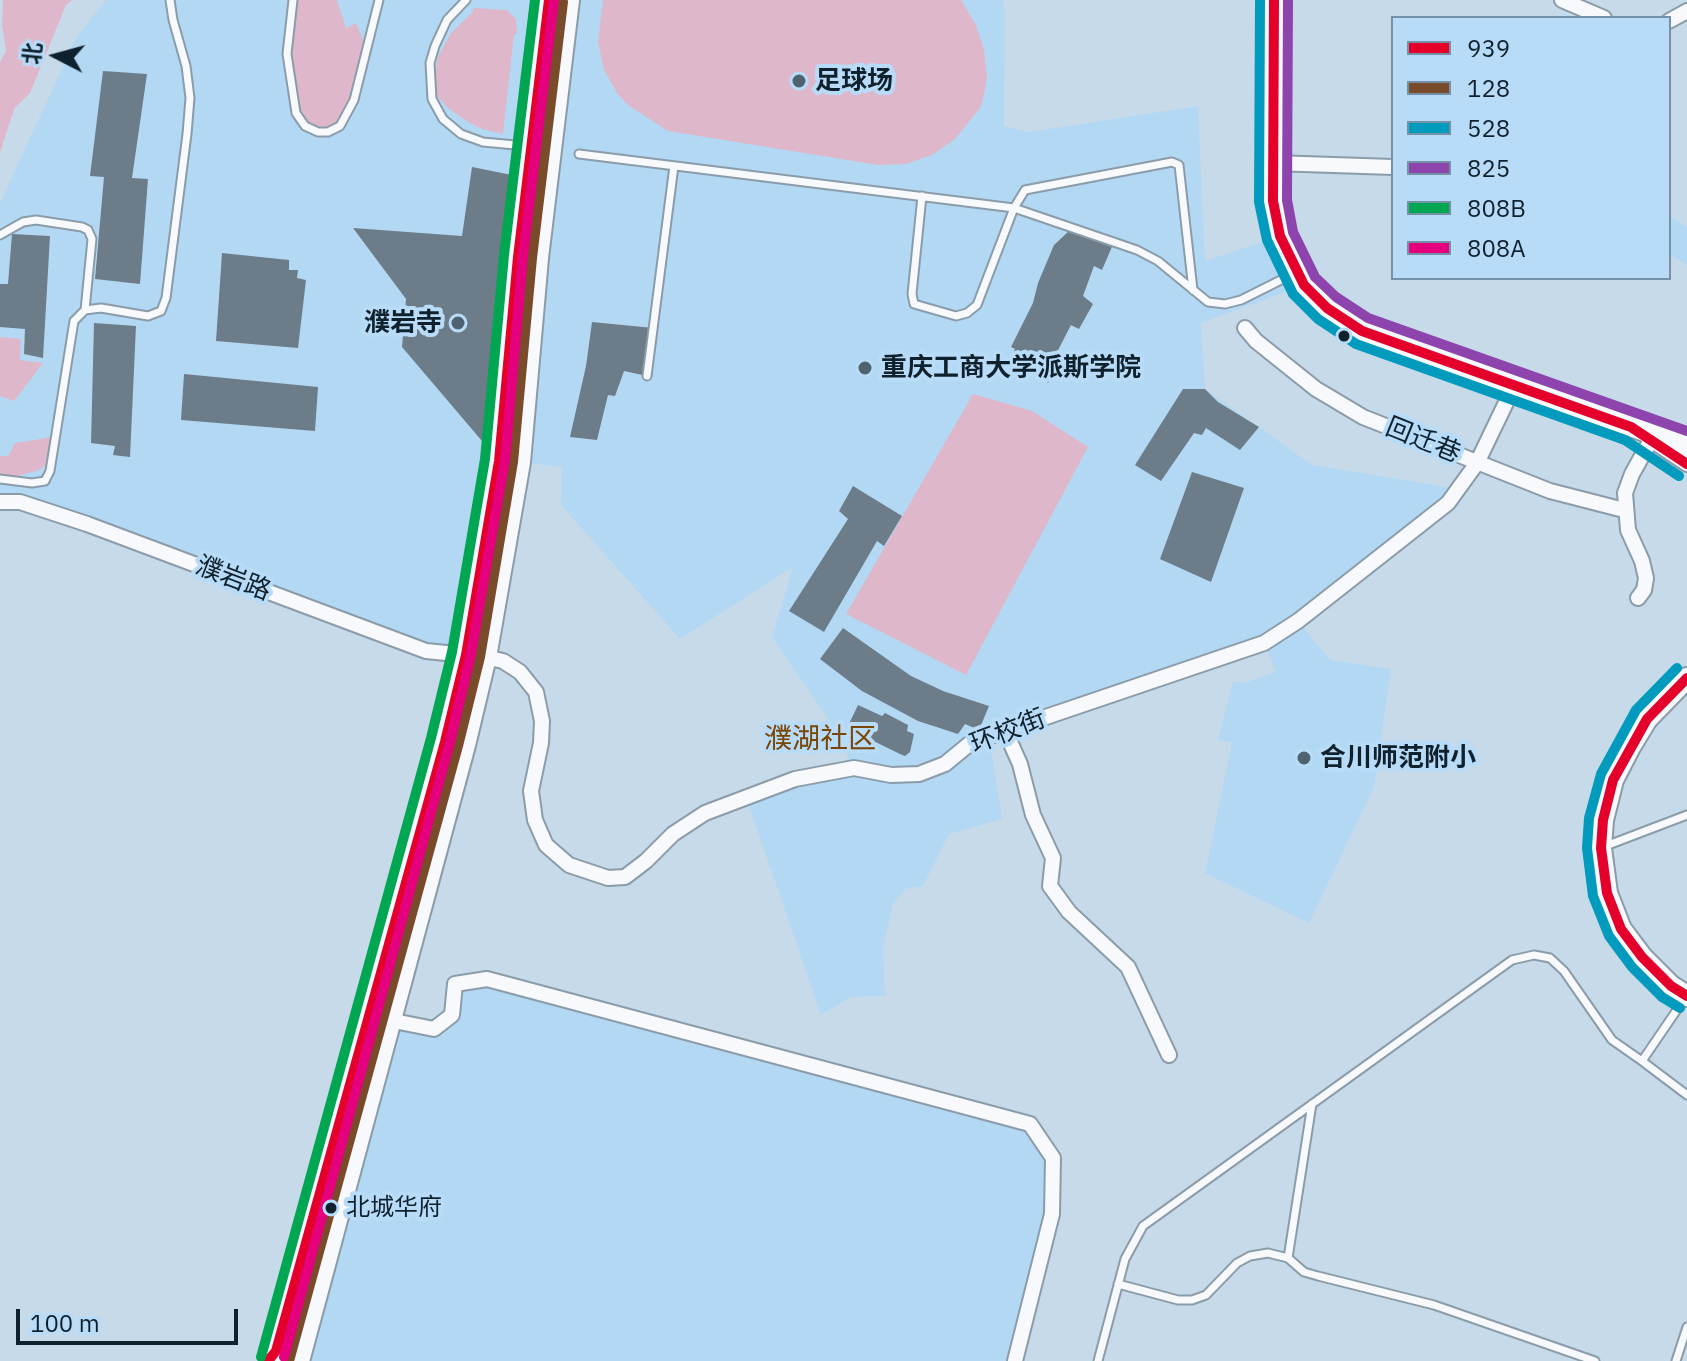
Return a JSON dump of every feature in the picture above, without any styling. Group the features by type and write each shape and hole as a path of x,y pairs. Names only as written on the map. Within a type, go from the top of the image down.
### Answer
{"main road":[{"path":"298,1361 464,745 499,461 518,257 549,0"},
{"path":"273,1358 445,742 476,656 519,462 537,258 568,0"},
{"path":"1274,0 1273,201 1280,236 1304,285 1327,308 1362,331 1687,446"},
{"path":"1687,678 1647,719 1613,780 1603,820 1601,848 1607,893 1621,929 1642,957 1671,986 1687,996"}],"street":[{"path":"1562,0 1599,16"},
{"path":"1273,163 1391,167"},
{"name":"回迁巷","path":"1245,328 1256,341 1316,389 1363,417 1550,491 1624,510"},
{"name":"环校街","path":"476,656 503,661 520,672 536,692 542,721 541,743 531,791 535,820 546,845 569,865 608,878 625,877 673,834 705,813 795,779 854,768 891,775 919,774 945,764 973,741 988,735 1007,735 1040,719 1264,643 1298,621 1448,503 1477,463 1514,386"},
{"path":"1631,427 1687,464"},
{"path":"1638,598 1644,590 1646,578 1628,530 1625,493 1651,440"},
{"name":"濮岩路","path":"0,502 20,502 87,524 426,651 476,656"},
{"path":"1007,735 1020,764 1033,815 1053,858 1050,886 1069,912 1128,967 1169,1055"},
{"path":"389,1020 434,1029 452,1015 455,984 487,979 1030,1124 1053,1158 1052,1214 1015,1361"}],"lane":[{"path":"0,479 32,483 45,481 50,471 74,321 85,310 101,308 148,316 161,311 166,298 190,98 186,66 170,0"},
{"path":"293,0 287,54 296,113 305,126 318,132 328,132 340,126 354,100 379,0"},
{"path":"466,0 447,20 435,46 430,63 432,99 443,119 461,134 483,142 515,145"},
{"path":"579,154 1014,208 1137,250 1158,261 1208,302 1225,304 1241,300 1297,272"},
{"path":"922,196 912,294 914,304 956,316 967,313 977,305 1014,208 1025,190 1172,162 1179,165 1193,290"},
{"path":"647,376 674,166"},
{"path":"0,235 23,222 36,220 88,230 92,239 85,310"},
{"path":"1601,848 1687,815"},
{"path":"1098,1361 1125,1259 1143,1226 1512,960 1534,955 1550,958 1564,971 1612,1040 1687,1095"},
{"path":"1642,1061 1687,996"},
{"path":"1288,1258 1312,1104"},
{"path":"1118,1284 1178,1300 1192,1300 1206,1295 1237,1263 1250,1256 1268,1253 1288,1258 1304,1272 1434,1305 1595,1361"},
{"path":"1676,1361 1687,1327"}],"shaded area":[{"path":"3,0 72,0 66,5 30,93 14,109 0,153 0,62 6,51 2,25"},
{"name":"重庆工商大学派斯学院","path":"106,0 1003,0 1004,126 1030,132 1198,106 1205,261 1280,236 1304,285 1201,323 1205,389 1312,465 1459,489 1298,621 1330,660 1391,669 1374,787 1309,923 1205,873 1232,743 1218,740 1233,681 1245,683 1276,672 1264,643 989,735 1002,819 949,834 923,886 905,889 893,904 883,948 885,996 850,997 821,1015 746,797 853,768 829,720 772,637 793,567 680,639 561,505 562,467 519,462 527,178 472,167 462,236 353,229 406,299 402,347 499,461 466,655 426,651 87,524 0,501 0,203 77,36"},
{"path":"293,0 337,0 346,28 356,23 367,49 354,100 340,126 328,132 305,126 296,113 287,54"},
{"name":"足球场","path":"603,0 961,0 976,25 984,50 987,76 984,95 980,108 955,139 932,155 906,164 878,165 668,131 628,105 604,70 598,42"},
{"path":"474,8 507,10 516,19 517,33 514,35 503,134 468,122 437,96 435,74 438,57 451,33"},
{"path":"1671,217 1687,227 1687,265 1671,255"},
{"path":"0,337 21,339 20,360 43,363 14,401 0,396"},
{"path":"973,394 1032,411 1088,447 966,675 846,614"},
{"path":"54,437 49,462 39,470 18,476 0,475 0,456 8,456 15,443"},
{"path":"487,979 1030,1124 1053,1158 1052,1214 1015,1361 298,1361 389,1020 434,1029 452,1015 455,984"}],"building":[{"path":"103,71 147,74 132,178 148,179 140,284 95,279 104,177 90,176"},
{"name":"濮岩寺","path":"472,167 527,178 499,461 402,347 406,299 353,228 462,236"},
{"path":"1070,230 1114,242 1102,270 1094,266 1083,296 1093,304 1079,329 1071,325 1055,356 1061,360 1048,383 1009,362 1015,349 1011,347 1033,303 1054,245"},
{"path":"12,234 50,236 43,358 24,354 25,329 0,327 0,284 8,284"},
{"path":"222,253 289,260 289,270 298,270 297,278 306,280 298,348 216,341"},
{"path":"592,322 653,328 647,376 624,371 615,396 608,395 597,440 570,437"},
{"path":"94,323 136,326 130,457 113,455 115,446 91,443"},
{"path":"184,374 318,387 315,431 181,420"},
{"path":"1183,389 1205,389 1218,402 1259,427 1240,450 1206,428 1202,435 1194,433 1161,481 1135,465"},
{"path":"1192,472 1244,488 1211,582 1160,559"},
{"path":"853,486 902,516 884,546 877,541 824,632 789,611 848,519 839,511"},
{"path":"843,628 911,676 943,691 989,706 979,730 965,724 958,734 918,721 862,691 820,659"},
{"path":"858,705 882,716 885,713 908,725 907,731 914,734 910,752 905,756 855,732 849,724"}],"transit line":[{"name":"808B","path":"261,1357 452,652 485,459 504,255 535,0"},
{"name":"939","path":"268,1361 276,1351 445,742 466,655 499,461 518,257 549,0"},
{"name":"808A","path":"284,1357 471,654 505,460 523,256 554,0"},
{"name":"528","path":"1260,0 1259,202 1267,240 1293,294 1318,319 1356,344 1625,440 1679,476"},
{"name":"939","path":"1274,0 1273,201 1280,236 1304,285 1327,308 1362,331 1631,427 1687,464"},
{"name":"825","path":"1288,0 1287,200 1293,232 1315,277 1336,297 1368,318 1687,431"},
{"name":"128","path":"289,1361 480,657 513,462 532,258 563,2"},
{"name":"528","path":"1677,668 1636,710 1601,774 1589,818 1587,848 1593,896 1609,936 1632,967 1662,997 1680,1008"},
{"name":"939","path":"1687,678 1647,719 1613,780 1603,820 1601,848 1607,893 1621,929 1642,957 1671,986 1687,996"}],"place":[{"name":"足球场","path":"799,81"},
{"name":"濮岩寺","path":"458,323"},
{"name":"重庆工商大学派斯学院","path":"865,368"},
{"name":"合川师范附小","path":"1304,758"},
{"name":"北城华府","path":"331,1208"}],"district":[{"name":"濮湖社区","path":"820,740"}]}
